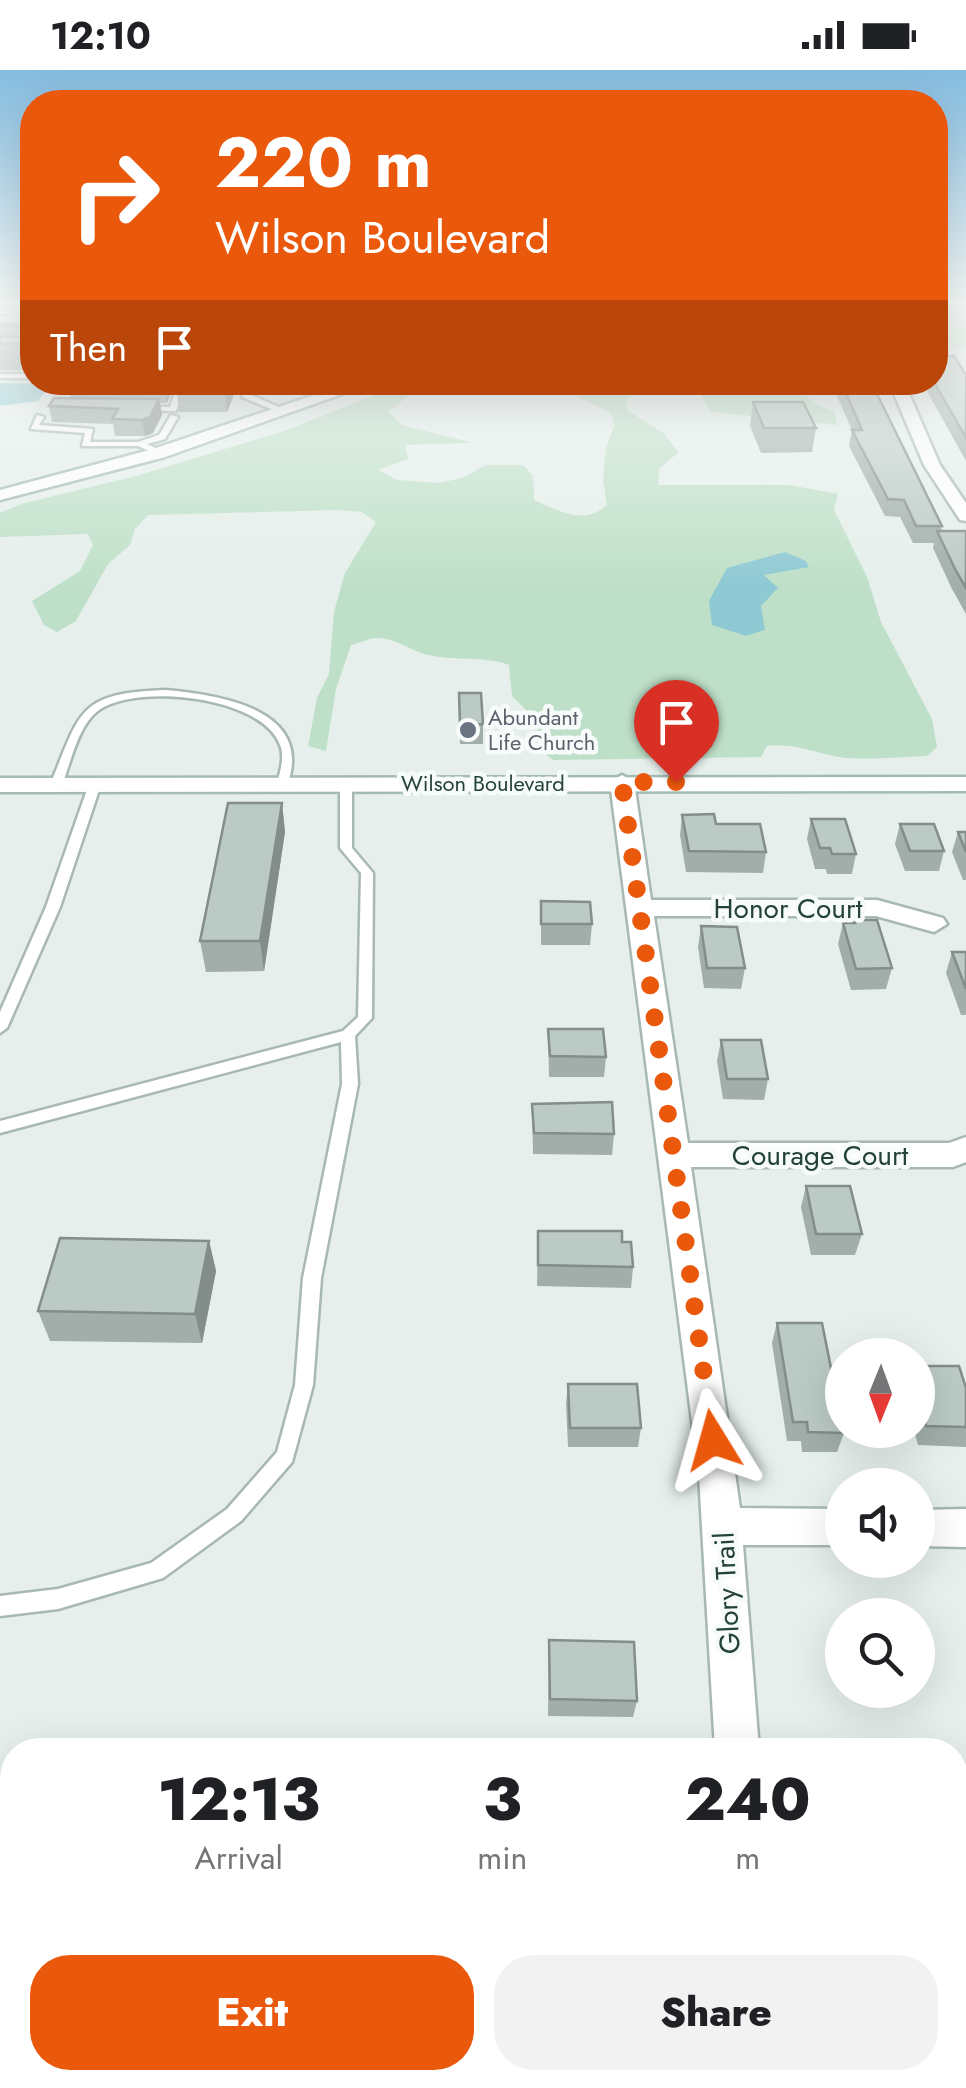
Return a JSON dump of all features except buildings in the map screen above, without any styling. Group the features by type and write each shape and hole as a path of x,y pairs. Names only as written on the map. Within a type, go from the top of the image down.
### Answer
{"street":[{"path":"0,495 159,453 324,398"},
{"path":"903,398 932,465 966,516"},
{"name":"Glory Trail","path":"622,782 724,1526 736,1738"},
{"name":"Wilson Boulevard","path":"0,785 966,784"},
{"name":"Honor Court","path":"640,908 877,908 934,924"},
{"name":"Courage Court","path":"674,1156 952,1154 966,1149"},
{"path":"724,1526 825,1527"},
{"path":"935,1528 966,1528"}],"lane":[{"path":"136,408 173,408 177,398"},
{"path":"253,398 286,412"},
{"path":"40,417 34,427 90,431 85,444 139,444 162,438 174,417"},
{"path":"139,444 159,453"},
{"path":"56,784 94,707 114,697 156,693 226,701 270,721 286,744 283,784"},
{"path":"0,1127 348,1035 364,1018 367,873 346,848 346,783"},
{"path":"0,1028 53,907 95,784"},
{"path":"0,1606 58,1599 156,1571 234,1516 285,1456 304,1385 312,1278 350,1084 348,1035"}],"green space":[{"path":"367,398 406,398 388,411 402,425 473,443 405,445 408,459 378,470 397,480 439,483 462,478 486,465 523,465 533,476 534,500 572,514 590,515 607,505 603,479 606,447 615,424 610,412 581,398 628,398 627,410 663,433 679,452 659,469 658,485 789,485 838,494 834,510 867,577 881,622 932,719 937,747 927,756 876,759 846,758 779,745 767,746 761,757 553,760 543,752 528,712 512,696 509,665 429,655 375,638 351,645 336,689 326,751 308,746 317,698 329,674 334,612 345,573 376,522 362,512 148,515 135,529 130,545 108,564 76,621 57,632 44,625 32,601 80,571 93,545 88,534 0,537 0,513 21,504 136,476 284,431"},
{"path":"702,398 809,398 835,412 837,425 711,412"}],"water":[{"path":"0,398 40,398 38,401 0,406"},
{"path":"785,552 806,561 809,567 764,575 778,588 761,606 765,630 746,636 712,625 709,601 727,568"}],"place":[{"name":"Abundant Life Church","path":"468,730"}],"route":[{"path":"676,782 622,782 713,1440"}]}
